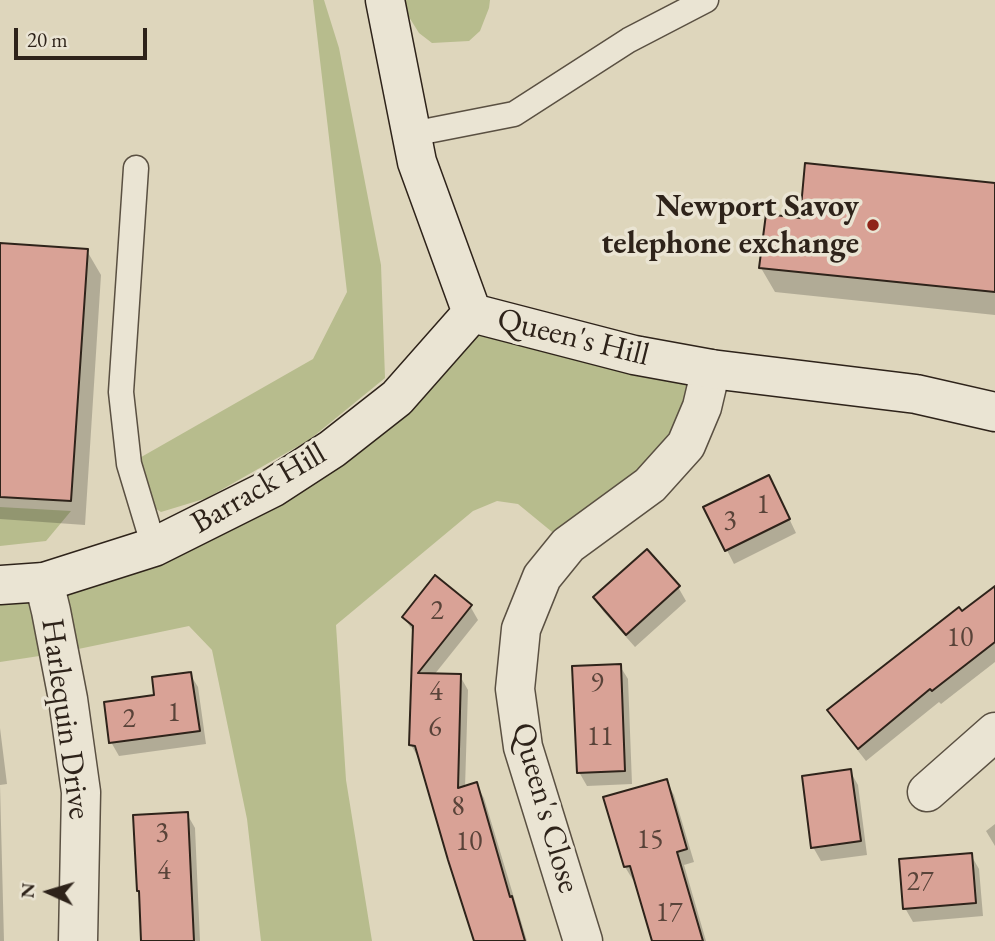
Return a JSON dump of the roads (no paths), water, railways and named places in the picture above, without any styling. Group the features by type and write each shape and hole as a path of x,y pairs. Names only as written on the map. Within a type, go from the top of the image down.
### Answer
{"street":[{"name":"Queen's Hill","path":"384,0 417,162 472,313 634,355 711,369 916,394 995,412"},
{"name":"Barrack Hill","path":"0,585 44,582 154,547 272,488 332,449 397,398 472,313"},
{"name":"Queen's Close","path":"583,941 523,747 515,689 521,629 542,577 568,545 650,485 687,445 702,407 711,369"},
{"name":"Harlequin Drive","path":"44,582 68,699 81,792 78,941"},
{"path":"927,792 995,732"}],"lane":[{"path":"412,134 514,114 629,40 705,0"},
{"path":"136,168 121,392 129,464 154,547"}],"place":[{"name":"Newport Savoy telephone exchange","path":"873,225"}]}
